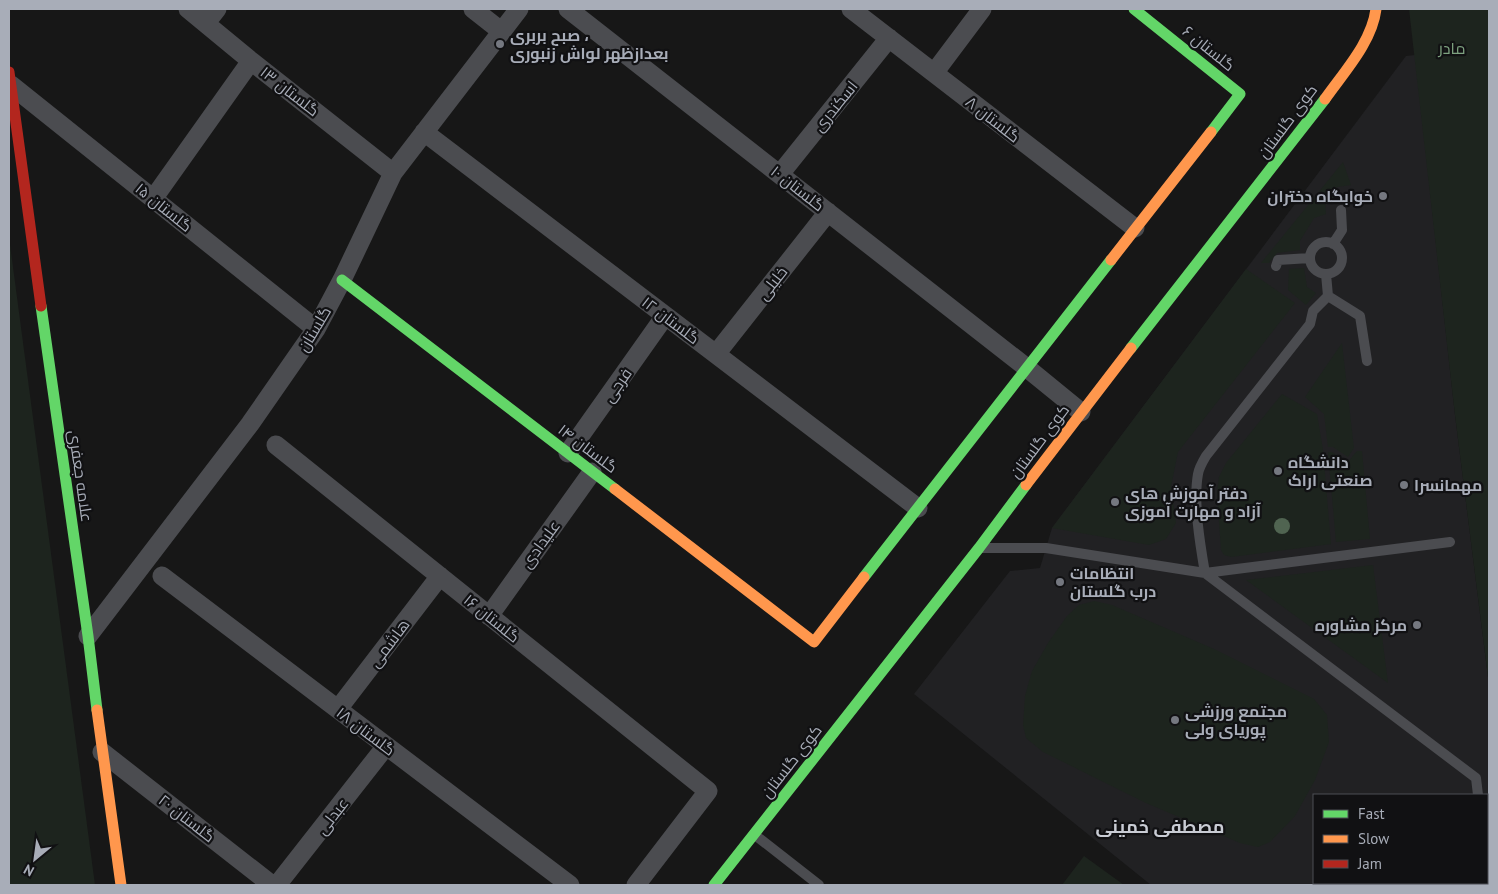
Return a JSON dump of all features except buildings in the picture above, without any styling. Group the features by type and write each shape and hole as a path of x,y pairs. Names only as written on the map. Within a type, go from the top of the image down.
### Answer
{"street":[{"name":"گلستان ۱۳","path":"188,9 212,16 251,61 392,172"},
{"path":"473,9 501,31"},
{"name":"گلستان","path":"88,636 250,424 316,329 342,280 392,172 519,9"},
{"name":"گلستان ۱۰","path":"568,9 1082,412"},
{"name":"گلستان ۸","path":"851,9 1135,228"},
{"path":"934,73 982,9"},
{"name":"گلستان ۶","path":"1134,9 1240,94 1135,228"},
{"name":"کوی گلستان","path":"714,885 979,548 1082,412 1321,105 1367,39 1376,9"},
{"name":"اسکندری","path":"780,174 890,38"},
{"path":"153,199 251,61"},
{"name":"گلستان ۱۵","path":"10,79 153,199 316,329"},
{"name":"علامه جعفری","path":"10,79 88,636 120,885"},
{"name":"گلستان ۱۲","path":"424,132 918,508"},
{"name":"خلیلی","path":"716,354 828,212"},
{"path":"918,508 1135,228"},
{"name":"گلستان ۱۴","path":"342,280 814,642 918,508"},
{"name":"فرجی","path":"568,454 666,316"},
{"name":"گلستان ۱۶","path":"276,445 708,791 636,885"},
{"name":"علیدادی","path":"489,616 592,472"},
{"name":"گلستان ۱۸","path":"162,576 570,885"},
{"name":"هاشمی","path":"338,709 440,576"},
{"name":"عبدلی","path":"277,885 386,746"},
{"name":"گلستان ۲۰","path":"102,752 272,885"}],"lane":[{"path":"1333,244 1342,230 1341,210"},
{"path":"1322,242 1333,244 1340,252 1341,262 1336,270 1326,274 1321,273 1313,267 1310,258 1314,248 1322,242"},
{"path":"1276,266 1278,260 1310,258"},
{"path":"1326,274 1328,296"},
{"path":"1328,296 1360,316 1367,361"},
{"path":"1328,296 1313,311 1310,324 1206,456 1198,472 1196,491 1199,536 1205,573 1476,778 1478,794"},
{"path":"979,548 1046,548 1205,573 1450,542"},
{"path":"754,834 819,885"}],"shaded area":[{"name":"دانشگاه صنعتی اراک","path":"1415,55 1455,415 1489,685 1489,885 1151,885 914,694 1010,571 1040,568 1052,528 1406,56"}],"green space":[{"name":"مادر","path":"1409,9 1489,9 1489,685 1455,415"},
{"path":"1343,162 1351,185 1337,187 1338,200 1325,202 1326,214 1314,218 1300,241 1300,250 1277,253 1269,263 1261,263"},
{"path":"9,237 95,885 9,885"},
{"path":"1304,268 1307,287 1316,293 1306,305 1288,290 1289,269"},
{"path":"1246,269 1295,303 1178,452 1171,487 1176,523 1166,539 1149,545 1052,528"},
{"path":"1342,343 1354,448 1348,457 1333,447 1328,447 1324,414 1305,397"},
{"path":"1282,394 1317,414 1323,450 1331,544 1231,557 1224,555 1221,550 1217,493 1219,477 1226,463"},
{"path":"1357,451 1362,451 1370,539 1336,542 1328,452 1332,452 1347,463"},
{"path":"1373,565 1388,683 1246,580"},
{"name":"مجتمع ورزشی پوریای ولی","path":"1094,601 1112,605 1214,649 1314,699 1327,715 1329,742 1315,780 1295,816 1270,842 1258,847 1240,843 1146,803 1043,752 1026,738 1023,725 1025,696 1032,671 1048,643 1067,616 1079,605"},
{"path":"1084,856 1124,885 1062,885"}],"traffic: fast":[{"path":"1134,9 1240,94 1211,132"},
{"path":"1131,348 1325,99"},
{"path":"864,577 1111,260"},
{"path":"342,280 615,489"},
{"path":"41,306 97,710"},
{"path":"714,885 979,548 1026,485"}],"traffic: slow":[{"path":"1325,99 1363,45 1369,33 1376,9"},
{"path":"1111,260 1211,132"},
{"path":"1026,485 1131,348"},
{"path":"615,489 814,642 864,577"},
{"path":"97,710 121,885"}],"traffic: jam":[{"path":"9,72 41,306"}],"place":[{"name":"صبح بربری ، بعدازظهر لواش زنبوری","path":"500,44"},
{"name":"خوابگاه دختران","path":"1383,196"},
{"name":"دانشگاه صنعتی اراک","path":"1278,471"},
{"name":"مهمانسرا","path":"1404,485"},
{"name":"دفتر آموزش های آزاد و مهارت آموزی","path":"1115,502"},
{"name":"انتظامات درب گلستان","path":"1060,582"},
{"name":"مرکز مشاوره","path":"1417,625"},
{"name":"مجتمع ورزشی پوریای ولی","path":"1175,720"}],"district":[{"name":"مصطفی خمینی","path":"1160,826"}]}
